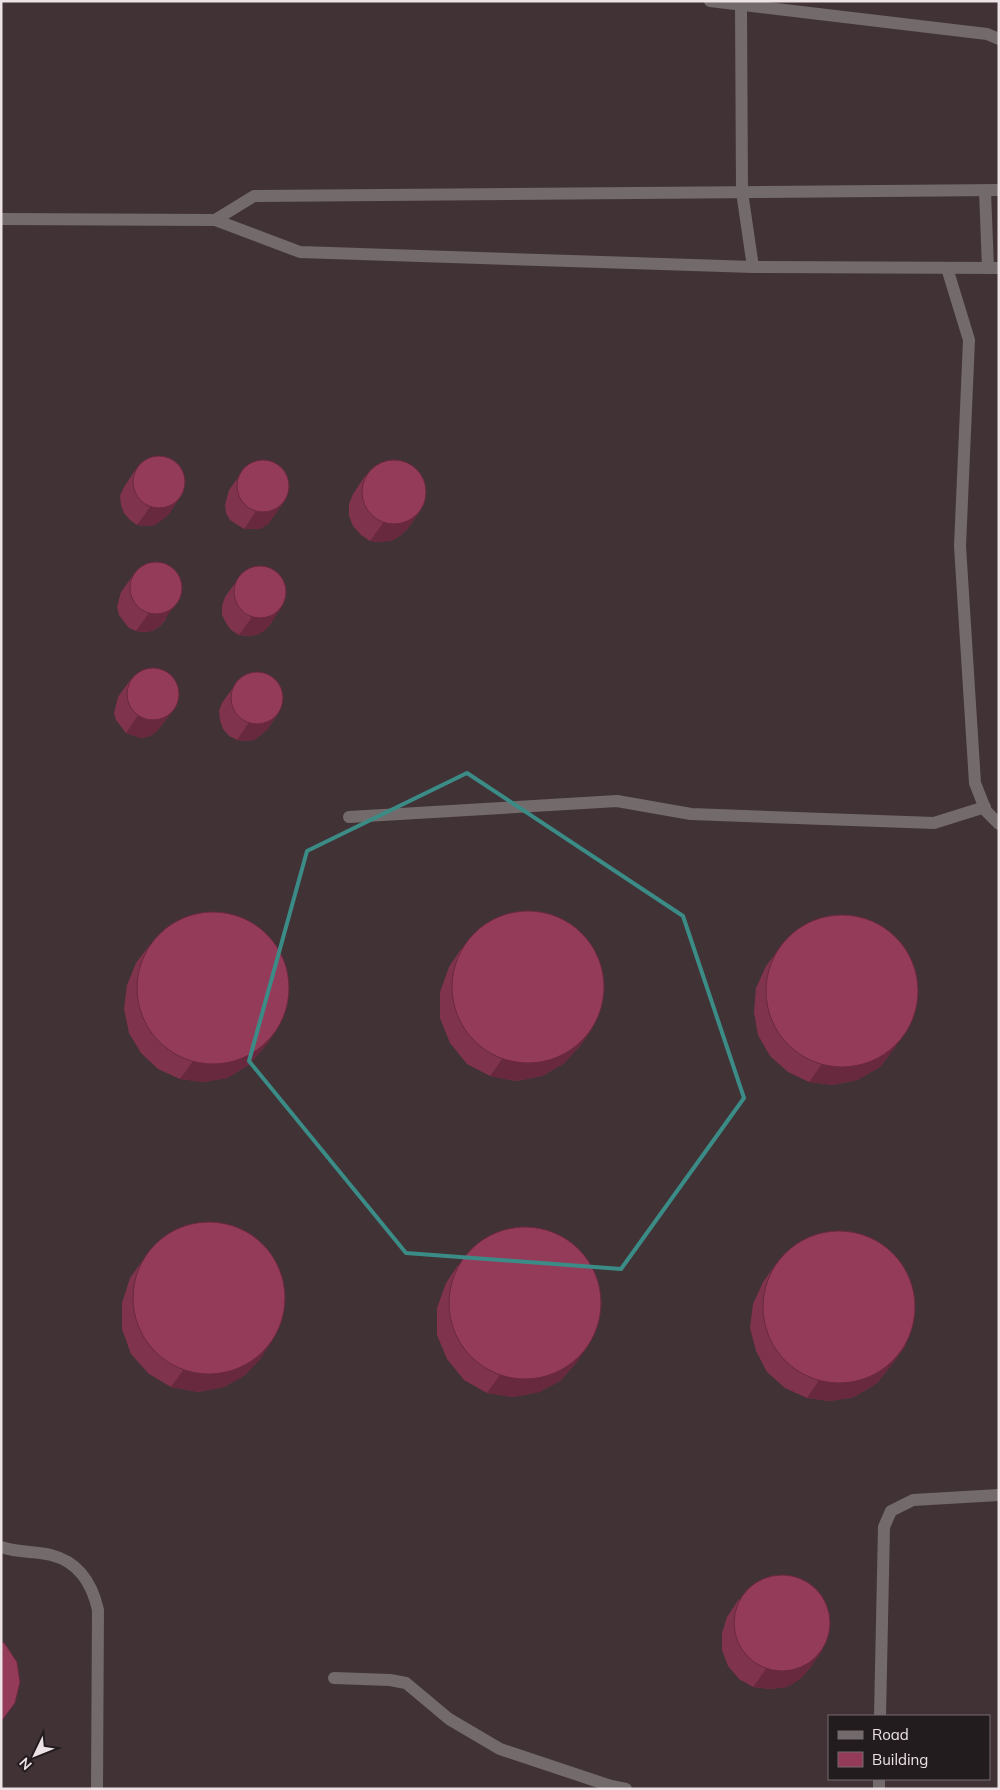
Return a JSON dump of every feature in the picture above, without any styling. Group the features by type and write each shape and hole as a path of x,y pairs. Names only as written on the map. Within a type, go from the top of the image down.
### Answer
{"lane":[{"path":"710,1 986,34 999,38"},
{"path":"741,5 742,192 753,268"},
{"path":"1,220 215,220 300,252 753,268 993,268 985,190"},
{"path":"215,220 254,196 999,190"},
{"path":"947,268 969,340 960,546 975,783 986,811 999,824"},
{"path":"349,818 617,801 691,814 934,823 984,807"},
{"path":"880,1715 884,1527 892,1511 913,1500 999,1495"},
{"path":"1,1547 13,1551 50,1555 68,1561 83,1574 94,1592 98,1610 96,1789"},
{"path":"334,1678 390,1680 406,1683 449,1719 500,1750 611,1786 626,1789"}],"highlighted area":[{"path":"467,773 683,916 744,1098 621,1269 406,1253 249,1061 307,851"}],"building":[{"path":"159,456 169,458 177,464 183,472 185,482 183,492 177,500 169,506 159,508 149,506 141,500 135,492 133,482 135,472 141,464 149,458"},
{"path":"263,460 273,462 281,468 287,476 289,486 287,496 281,504 273,510 263,512 253,510 245,504 239,496 237,486 239,476 245,468 253,462"},
{"path":"388,460 400,460 417,469 424,480 426,492 424,504 417,515 400,524 388,524 376,519 367,510 362,498 362,486 367,474 376,465"},
{"path":"156,562 166,564 174,570 180,578 182,588 180,598 174,606 166,612 156,614 146,612 138,606 132,598 130,588 132,578 138,570 146,564"},
{"path":"260,566 270,568 278,574 284,582 286,592 284,602 278,610 270,616 260,618 250,616 242,610 236,602 234,592 236,582 242,574 250,568"},
{"path":"153,668 163,670 171,676 177,684 179,694 177,704 171,712 163,718 153,720 143,718 135,712 129,704 127,694 129,684 135,676 143,670"},
{"path":"257,672 267,674 275,680 281,688 283,698 281,708 275,716 267,722 257,724 247,722 239,716 233,708 231,698 233,688 239,680 247,674"},
{"path":"528,911 557,917 582,933 598,958 604,987 598,1016 582,1041 557,1057 528,1063 499,1057 474,1041 458,1016 452,987 458,958 474,933 499,917"},
{"path":"213,912 242,918 267,934 283,959 289,988 283,1017 267,1042 242,1058 213,1064 184,1058 159,1042 143,1017 137,988 143,959 159,934 184,918"},
{"path":"842,915 871,921 896,937 912,962 918,991 912,1020 896,1045 871,1061 842,1067 813,1061 788,1045 772,1020 766,991 772,962 788,937 813,921"},
{"path":"209,1222 238,1228 263,1244 279,1269 285,1298 279,1327 263,1352 238,1368 209,1374 180,1368 155,1352 139,1327 133,1298 139,1269 155,1244 180,1228"},
{"path":"525,1227 554,1233 579,1249 595,1274 601,1303 595,1332 579,1357 554,1373 525,1379 496,1373 471,1357 455,1332 449,1303 455,1274 471,1249 496,1233"},
{"path":"839,1231 868,1237 893,1253 909,1278 915,1307 909,1336 893,1361 868,1377 839,1383 810,1377 785,1361 769,1336 763,1307 769,1278 785,1253 810,1237"},
{"path":"782,1575 800,1578 816,1589 827,1605 830,1623 827,1641 816,1657 800,1668 782,1671 764,1668 748,1657 737,1641 734,1623 737,1605 748,1589 764,1578"},
{"path":"1,1641 17,1662 20,1682 15,1703 1,1720"}]}
